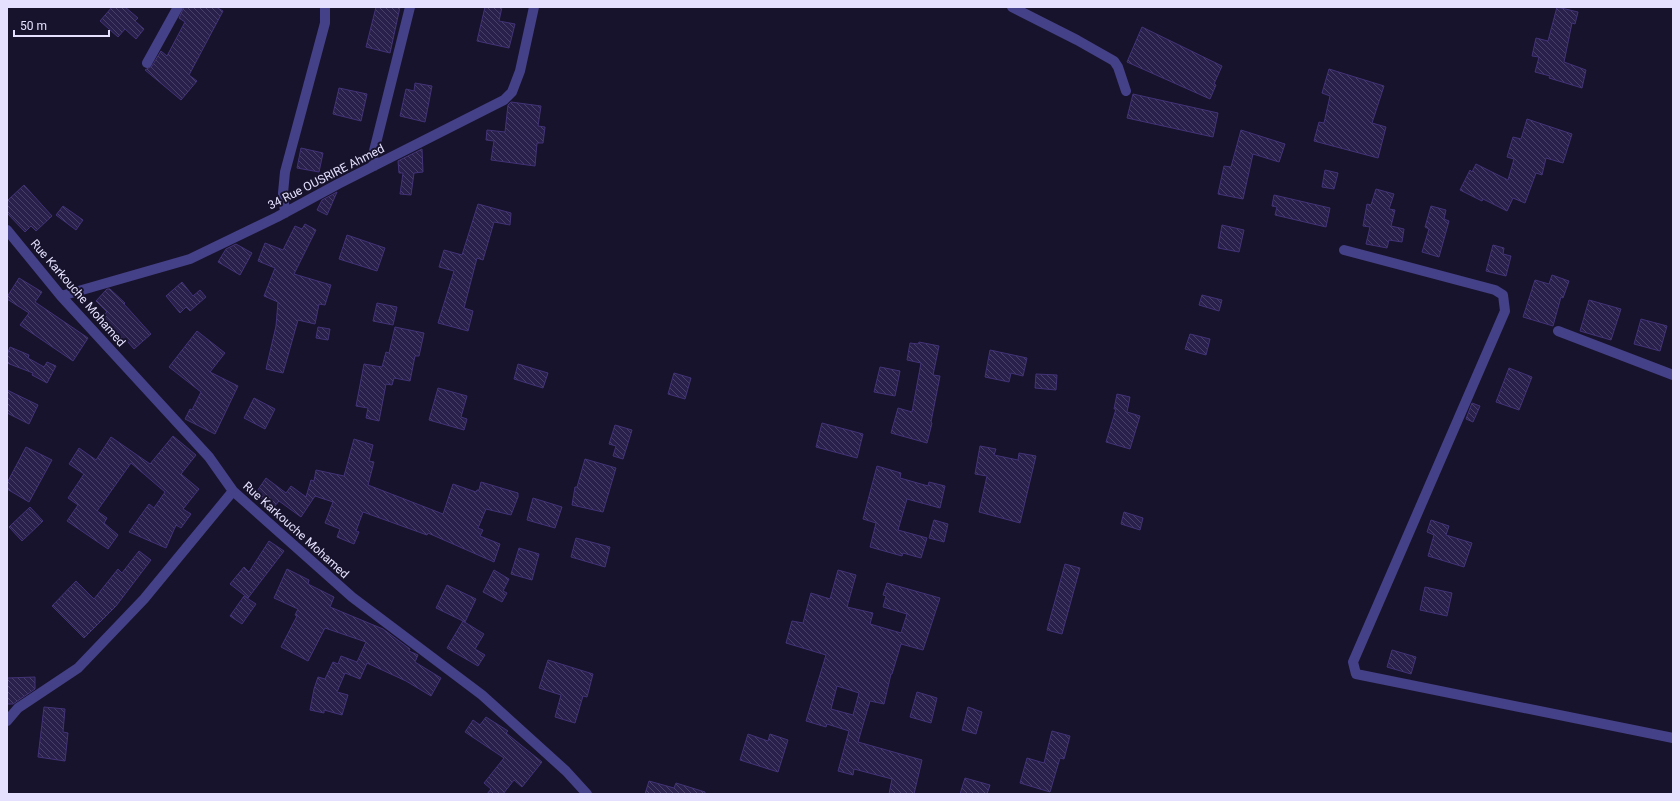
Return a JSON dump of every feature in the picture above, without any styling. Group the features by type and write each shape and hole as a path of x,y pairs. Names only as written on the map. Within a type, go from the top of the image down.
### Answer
{"street":[{"path":"147,63 178,7"},
{"path":"285,213 283,193 285,172 325,23 325,7"},
{"path":"374,166 374,155 410,7"},
{"name":"34 Rue OUSRIRE Ahmed","path":"61,296 190,259 285,213 504,100 512,92 520,71 534,7"},
{"path":"1012,7 1077,40 1114,61 1118,67 1126,91"},
{"name":"Rue Karkouche Mohamed","path":"7,230 61,296 209,457 233,491 352,597 482,694 566,771 587,794"},
{"path":"1344,250 1495,290 1503,295 1505,311 1353,662 1356,674 1673,738"},
{"path":"1558,332 1673,375"},
{"path":"7,721 18,708 78,668 144,599 233,491"}],"building":[{"path":"112,7 125,7 138,18 135,21 144,29 136,39 125,29 118,37 100,21"},
{"path":"184,7 216,7 223,11 189,75 197,81 181,100 145,70 152,66 161,51 167,56 185,22 179,18"},
{"path":"376,7 400,7 390,53 366,47"},
{"path":"485,7 502,7 499,21 515,24 509,48 477,41"},
{"path":"1557,7 1578,12 1575,24 1572,23 1564,62 1586,70 1582,88 1535,72 1539,57 1532,56 1536,38 1548,41"},
{"path":"1142,27 1222,66 1214,84 1216,85 1210,99 1127,62"},
{"path":"1329,69 1384,86 1372,123 1386,127 1378,158 1314,141 1319,122 1324,123 1330,96 1322,93"},
{"path":"415,83 432,86 425,122 400,116 406,89 414,91"},
{"path":"339,88 367,94 361,121 333,114"},
{"path":"1133,94 1218,113 1213,137 1127,118"},
{"path":"511,102 541,106 538,126 545,127 543,143 537,143 535,166 491,160 494,141 486,140 487,130 505,132 508,105"},
{"path":"1527,119 1572,134 1563,163 1546,158 1542,175 1536,173 1525,203 1513,198 1507,211 1460,190 1470,170 1472,172 1476,164 1508,180 1514,159 1507,157 1513,137 1521,139"},
{"path":"1241,130 1285,144 1279,162 1253,154 1243,199 1218,194 1224,166 1231,167"},
{"path":"301,148 323,153 319,172 297,168"},
{"path":"422,149 423,172 414,173 411,195 400,194 403,173 399,173 398,161"},
{"path":"1325,170 1338,173 1334,189 1322,187"},
{"path":"24,185 52,216 36,231 31,226 25,232 7,213 7,201"},
{"path":"1376,189 1394,194 1389,209 1395,210 1391,226 1404,229 1402,242 1389,240 1387,248 1366,244 1370,227 1363,226 1367,204 1371,205"},
{"path":"337,192 327,215 317,210 322,200"},
{"path":"1274,195 1330,208 1326,227 1275,215 1277,207 1272,206"},
{"path":"478,204 511,213 510,225 494,222 483,260 477,258 464,308 473,311 468,331 438,323 454,271 439,267 444,250 462,255"},
{"path":"63,206 83,220 76,230 56,215"},
{"path":"1431,206 1446,210 1444,219 1449,221 1439,257 1422,252 1429,229 1425,227"},
{"path":"305,224 316,230 294,274 331,285 325,305 319,304 315,324 298,320 283,373 266,369 276,326 278,302 264,296 275,268 258,261 265,243 283,250 295,226 302,229"},
{"path":"1222,225 1244,230 1239,252 1218,248"},
{"path":"347,235 385,248 377,271 339,259"},
{"path":"236,244 252,253 240,275 218,262 226,249"},
{"path":"1493,245 1504,248 1503,254 1511,256 1506,276 1486,271"},
{"path":"1552,275 1569,281 1563,298 1561,297 1553,326 1523,317 1535,280 1549,284"},
{"path":"19,278 42,292 35,302 88,338 73,361 20,325 29,313 7,299"},
{"path":"182,282 193,296 200,290 206,297 190,311 186,307 180,313 166,296"},
{"path":"107,289 110,289 125,303 124,304 151,334 134,349 127,341 122,345 99,319 107,312 96,301"},
{"path":"1202,295 1222,300 1219,311 1199,305"},
{"path":"1589,300 1621,309 1611,340 1580,331"},
{"path":"377,303 397,307 393,325 373,321"},
{"path":"1641,319 1667,326 1660,351 1634,344"},
{"path":"318,327 330,329 328,340 316,338"},
{"path":"395,327 424,333 419,356 415,356 410,381 394,378 392,385 386,384 379,421 366,418 368,408 356,406 364,364 382,367 386,352 389,353"},
{"path":"197,331 225,353 210,372 238,386 215,434 185,419 190,409 192,410 201,392 169,367"},
{"path":"1190,334 1210,339 1206,355 1185,349"},
{"path":"919,342 939,346 933,375 940,376 927,443 891,433 898,408 912,412 921,363 907,360 910,343 918,344"},
{"path":"10,347 29,355 28,358 44,367 47,362 56,366 47,383 32,375 33,373 7,363 7,355"},
{"path":"990,350 1027,358 1023,376 1011,373 1009,382 985,377"},
{"path":"518,364 548,373 543,388 514,379"},
{"path":"880,367 900,371 895,396 874,392"},
{"path":"1509,368 1532,377 1519,410 1496,402"},
{"path":"674,373 691,378 685,399 668,394"},
{"path":"1036,374 1057,375 1056,390 1035,388"},
{"path":"438,388 467,396 461,417 467,419 464,430 429,420"},
{"path":"7,390 38,405 29,424 7,413"},
{"path":"1117,394 1130,397 1127,412 1140,416 1130,449 1106,442 1116,409 1114,409"},
{"path":"254,398 275,409 265,429 244,418"},
{"path":"1472,403 1480,406 1473,422 1466,419"},
{"path":"822,423 863,434 857,458 816,447"},
{"path":"615,425 632,430 623,459 613,456 616,446 609,444"},
{"path":"173,436 196,455 181,474 199,489 183,509 191,514 181,528 176,525 166,548 129,532 149,504 154,508 165,492 131,463 97,511 107,518 104,523 118,535 108,549 67,521 78,505 68,498 84,474 69,464 79,448 96,460 111,437 150,464"},
{"path":"354,439 373,445 369,461 374,462 368,485 443,514 453,484 476,492 479,490 481,482 518,493 518,497 511,515 486,509 478,528 483,530 480,536 500,544 494,562 428,533 427,535 363,512 356,531 359,532 354,544 337,537 340,529 325,523 333,502 315,496 301,517 279,501 274,507 255,494 266,478 286,493 291,486 306,497 311,480 314,481 316,470 344,476"},
{"path":"980,446 996,449 994,455 1018,460 1019,453 1036,456 1020,523 979,512 987,476 975,474"},
{"path":"26,447 52,460 29,502 7,489 7,483"},
{"path":"585,459 616,468 603,512 572,505 575,487 577,487"},
{"path":"877,466 901,473 900,478 928,486 929,482 945,486 940,508 907,499 898,530 927,538 921,558 903,553 902,556 870,547 876,523 863,519"},
{"path":"533,498 562,507 555,528 527,520"},
{"path":"30,507 43,521 22,541 9,527"},
{"path":"1124,512 1143,518 1140,530 1121,524"},
{"path":"934,520 948,524 944,542 929,538"},
{"path":"1431,520 1449,526 1446,535 1472,543 1464,567 1428,556 1434,535 1427,532"},
{"path":"576,538 610,547 605,567 571,557"},
{"path":"269,541 284,551 248,598 230,584 244,567 249,572"},
{"path":"519,548 539,554 532,580 511,574"},
{"path":"139,551 151,560 116,606 84,638 52,606 76,581 94,599 118,569 122,573"},
{"path":"1065,564 1080,568 1062,634 1047,630"},
{"path":"287,569 309,580 308,584 334,597 330,607 383,629 410,649 409,651 418,655 415,662 441,678 431,696 406,681 367,663 360,679 345,673 337,692 348,695 342,715 324,710 324,713 310,710 318,677 325,679 333,662 338,664 341,656 357,662 366,642 325,628 308,661 281,647 297,616 295,615 298,609 274,598"},
{"path":"494,570 509,579 503,591 507,593 502,602 483,592"},
{"path":"838,570 856,575 847,607 873,613 870,624 901,633 907,614 883,607 886,596 883,595 887,583 940,598 923,650 901,644 891,674 884,704 870,701 858,742 922,760 914,794 889,794 892,779 854,769 853,775 838,771 849,731 827,724 826,727 806,721 826,655 786,643 792,621 803,623 811,593 830,599","holes":["837,686 859,693 853,715 831,709"]},
{"path":"447,585 476,599 465,622 436,608"},
{"path":"1425,587 1452,593 1447,616 1420,610"},
{"path":"244,596 256,604 242,624 230,616"},
{"path":"463,621 484,634 475,649 485,655 478,666 447,648"},
{"path":"1392,650 1416,657 1411,674 1387,667"},
{"path":"548,660 593,674 587,697 583,696 575,723 555,717 561,695 539,688"},
{"path":"35,677 35,689 13,704 7,704 7,678"},
{"path":"917,692 937,698 931,723 910,717"},
{"path":"44,707 65,709 63,732 68,733 65,761 38,757"},
{"path":"968,707 982,712 976,734 962,730"},
{"path":"486,717 508,731 506,733 542,762 522,787 514,780 503,794 487,794 491,789 484,783 504,758 465,732 473,720 480,725"},
{"path":"1052,731 1070,736 1064,759 1060,758 1050,792 1020,783 1027,758 1044,763"},
{"path":"748,734 768,741 770,734 788,740 778,772 740,760"},
{"path":"965,778 990,785 987,794 960,794"},
{"path":"649,781 674,788 676,783 705,792 705,794 645,794"}]}
